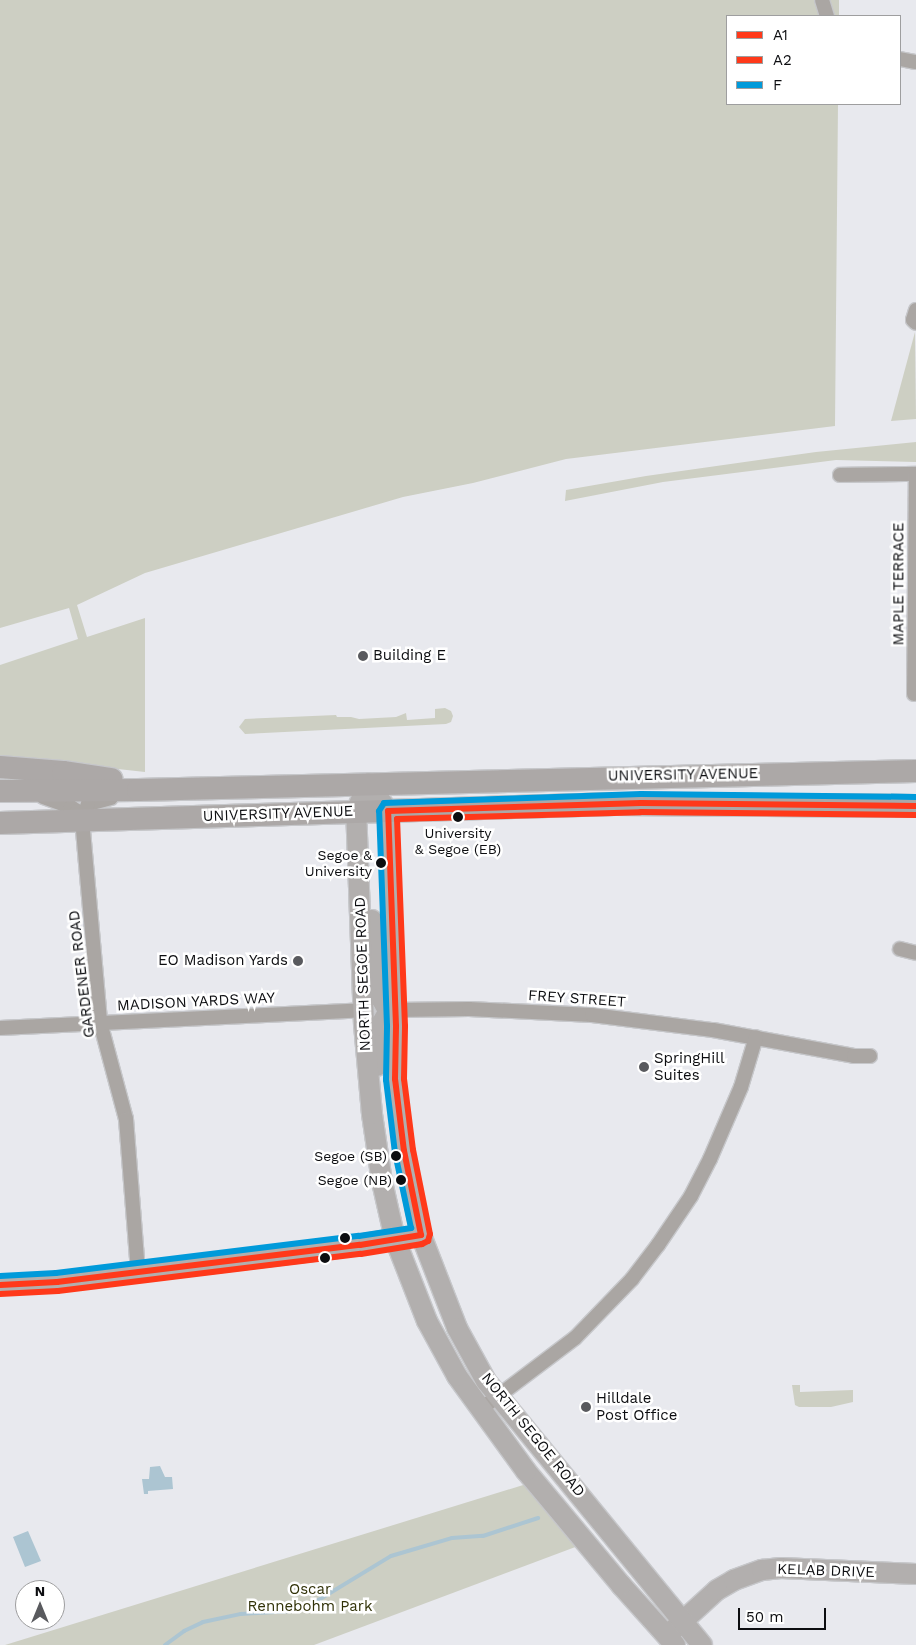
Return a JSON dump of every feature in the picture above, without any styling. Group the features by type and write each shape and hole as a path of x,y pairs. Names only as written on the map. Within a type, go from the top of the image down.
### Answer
{"main road":[{"path":"0,767 140,782 297,786"},
{"name":"UNIVERSITY AVENUE","path":"7,791 138,790 916,771"},
{"name":"UNIVERSITY AVENUE","path":"0,823 641,803 916,806"}],"street":[{"path":"822,0 827,15"},
{"path":"901,59 916,62"},
{"path":"916,310 913,320 916,323"},
{"path":"840,475 916,474"},
{"name":"MAPLE TERRACE","path":"914,694 916,474"},
{"path":"368,784 388,810"},
{"name":"NORTH SEGOE ROAD","path":"368,784 356,811 363,1010 375,1132 382,1182 395,1240 427,1321 457,1376 526,1471 621,1585 671,1640"},
{"path":"82,819 85,807 91,802 138,790"},
{"path":"7,791 65,804 77,811 82,819"},
{"name":"NORTH SEGOE ROAD","path":"388,810 395,1010 395,1079 398,1111 421,1235 457,1328 486,1381 702,1645"},
{"name":"GARDENER ROAD","path":"82,819 100,1022 126,1119 138,1272"},
{"path":"360,885 373,921 381,998 387,1007 395,1010"},
{"path":"900,949 916,953"},
{"name":"FREY STREET","path":"395,1010 469,1009 592,1015 756,1037 854,1056 870,1056"},
{"name":"MADISON YARDS WAY","path":"0,1028 363,1010"},
{"path":"375,1132 380,1026 387,1014 395,1010"},
{"path":"481,1409 575,1338 632,1279 658,1245 691,1196 718,1143 741,1087 756,1037"},
{"path":"0,1284 57,1282 395,1240 421,1235"},
{"path":"395,1240 412,1246 433,1295 451,1313"},
{"name":"KELAB DRIVE","path":"671,1640 683,1622 717,1590 734,1580 762,1570 781,1568 916,1574"}],"green space":[{"path":"0,0 839,0 839,15 726,15 726,105 838,105 835,426 566,459 473,483 403,497 145,573 77,605 87,637 145,618 145,772 0,756 0,665 78,639 69,608 0,628"},
{"path":"915,332 916,419 891,421"},
{"path":"916,442 916,462 836,460 663,482 565,501 566,490 646,476 816,452"},
{"path":"445,708 451,711 453,716 451,722 446,724 245,734 239,727 245,719 336,715 337,717 359,719 396,717 406,713 407,720 435,718 435,709"},
{"path":"792,1385 800,1385 800,1392 853,1390 853,1402 831,1407 799,1407 795,1405"},
{"name":"Oscar Rennebohm Park","path":"536,1481 586,1543 314,1645 5,1645 54,1630 65,1630 65,1626"}],"water":[{"path":"160,1466 165,1477 172,1477 173,1489 148,1491 148,1494 144,1494 142,1479 149,1479 150,1467"},
{"path":"28,1531 41,1561 25,1567 13,1537"}],"waterway":[{"path":"165,1645 184,1631 203,1622 241,1614 292,1611 307,1607 391,1556 452,1538 483,1536 538,1518"}],"transit line":[{"name":"F","path":"0,1276 56,1273 411,1228 395,1153 386,1080 387,1026 379,811 384,803 641,794 916,797"},
{"name":"A1","path":"0,1285 57,1282 360,1245 421,1235 404,1151 395,1079 396,1026 388,811 641,803 916,806"},
{"name":"A2","path":"0,1294 58,1291 361,1254 422,1244 428,1241 430,1234 413,1150 404,1079 405,1026 397,819 641,812 916,815"}],"place":[{"name":"Building E","path":"363,656"},
{"name":"University & Segoe (EB)","path":"458,817"},
{"name":"Segoe & University","path":"381,863"},
{"name":"EO Madison Yards","path":"298,961"},
{"name":"SpringHill Suites","path":"644,1067"},
{"name":"Segoe (SB)","path":"396,1156"},
{"name":"Segoe (NB)","path":"401,1180"},
{"name":"Hilldale Post Office","path":"586,1407"}]}
